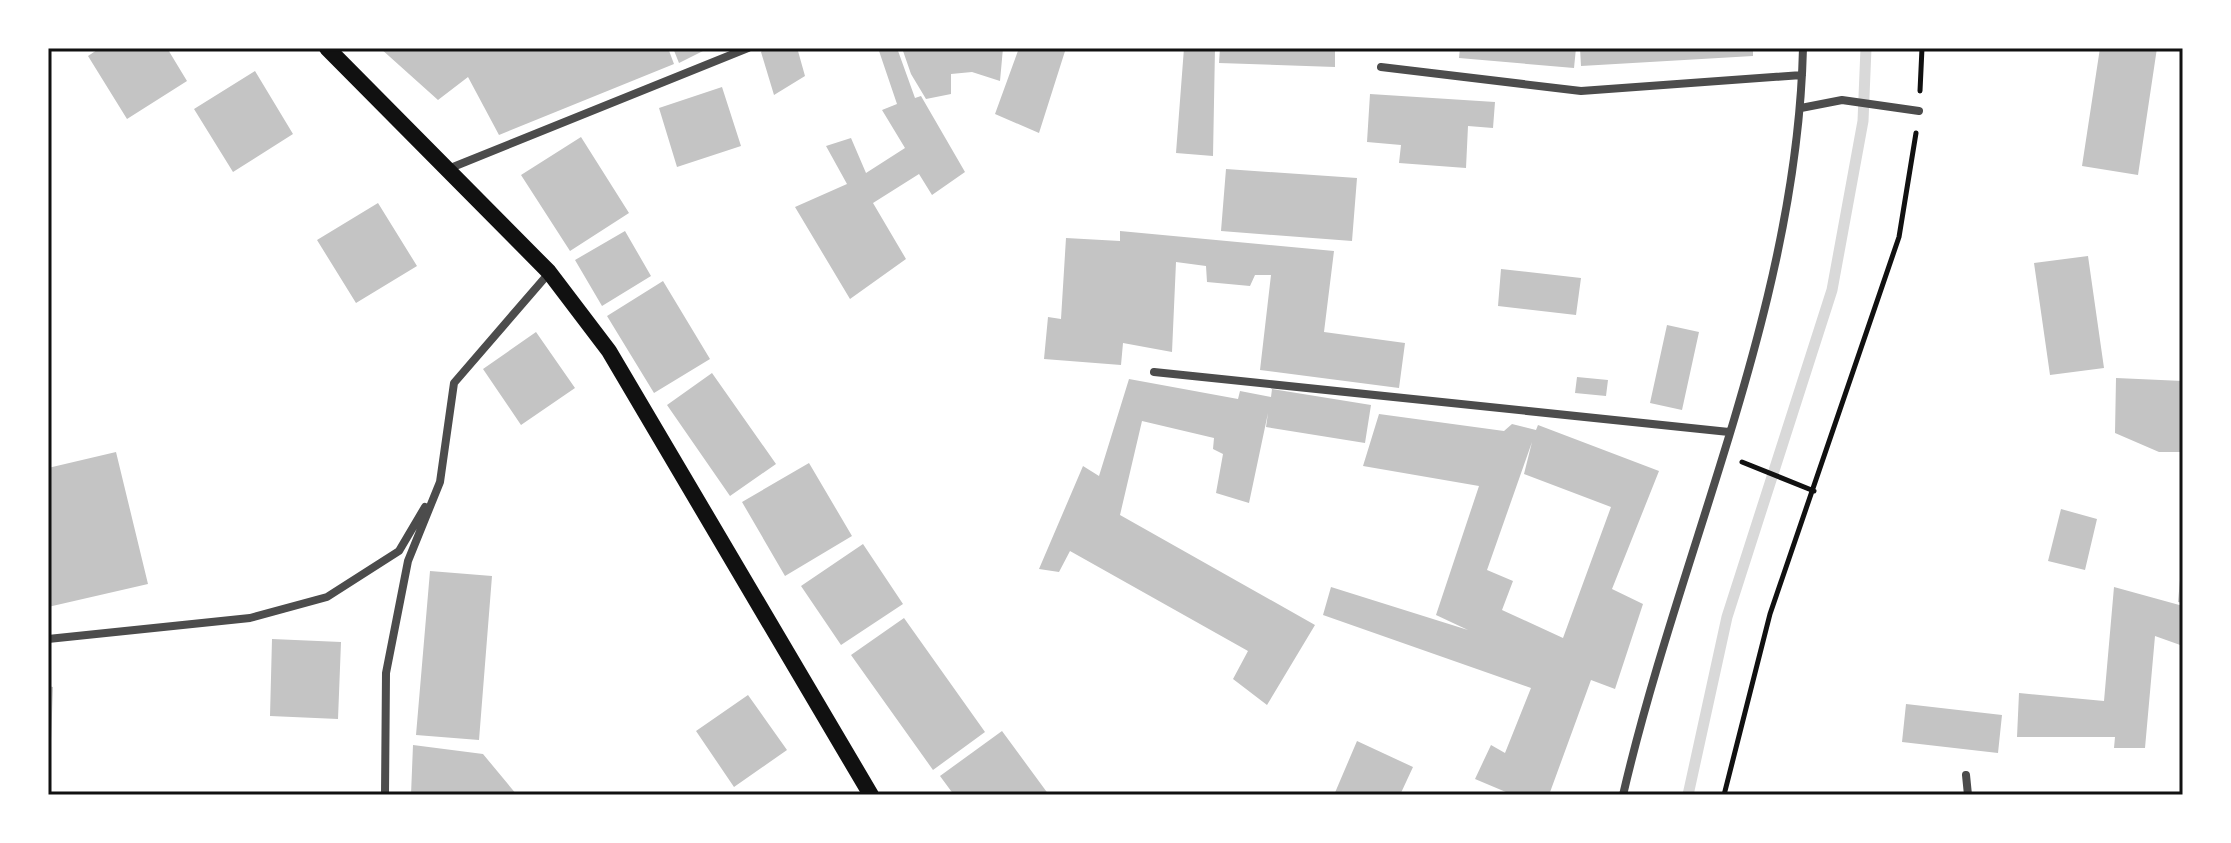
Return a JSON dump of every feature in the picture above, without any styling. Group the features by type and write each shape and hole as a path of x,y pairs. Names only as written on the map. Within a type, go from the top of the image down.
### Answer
{"main road":[{"path":"327,48 549,272 609,351 871,795"}],"street":[{"path":"447,169 748,48"},
{"path":"1623,795 1642,713 1773,281 1801,108 1803,48"},
{"path":"1381,67 1581,91 1802,75"},
{"path":"1801,108 1842,100 1919,111"},
{"path":"385,795 386,673 408,561 440,482 454,383 549,272"},
{"path":"1154,372 1729,432"},
{"path":"48,639 250,618 327,597 399,551 440,482"},
{"path":"1966,775 1968,795"}],"path":[{"path":"1724,795 1770,614 1899,237 1919,111 1922,48"},
{"path":"1750,466 1814,491"}],"building":[{"path":"100,48 167,48 187,81 127,119 88,56"},
{"path":"380,48 668,48 674,64 499,135 468,77 438,100"},
{"path":"673,48 709,48 679,63"},
{"path":"764,48 805,48 798,51 805,76 774,95 761,52"},
{"path":"878,48 897,48 915,98 921,96 965,172 932,195 919,174 873,203 906,259 850,299 795,207 847,184 826,146 851,138 866,173 905,148 882,110 897,104"},
{"path":"902,48 1003,48 1000,81 972,72 951,74 951,94 926,99 911,74"},
{"path":"1019,48 1066,48 1039,133 995,114"},
{"path":"1184,48 1215,48 1213,156 1176,153"},
{"path":"1220,48 1335,48 1335,67 1219,63"},
{"path":"1460,48 1576,48 1574,68 1459,58"},
{"path":"1580,48 1753,48 1753,56 1581,66"},
{"path":"2100,48 2157,48 2138,175 2082,166"},
{"path":"255,71 293,134 233,172 194,109"},
{"path":"722,87 741,146 677,167 659,108"},
{"path":"1370,94 1495,102 1493,128 1468,126 1466,168 1399,163 1401,145 1367,142"},
{"path":"581,137 629,213 570,251 521,175"},
{"path":"1226,169 1357,178 1352,241 1221,231"},
{"path":"378,203 417,266 356,303 317,240"},
{"path":"625,231 651,276 602,306 575,260"},
{"path":"1120,231 1334,251 1324,332 1405,343 1399,388 1260,370 1271,275 1255,275 1250,286 1207,282 1206,266 1176,262 1172,352 1123,343 1121,365 1044,359 1048,317 1061,319 1066,238 1120,241"},
{"path":"2088,256 2104,368 2050,375 2034,263"},
{"path":"1501,269 1581,278 1576,315 1498,306"},
{"path":"663,281 710,359 654,393 607,316"},
{"path":"1667,325 1699,332 1682,410 1650,403"},
{"path":"536,332 575,388 521,425 483,369"},
{"path":"712,373 776,464 730,496 667,405"},
{"path":"1577,377 1608,380 1606,396 1575,393"},
{"path":"2116,378 2183,381 2183,452 2159,452 2115,433"},
{"path":"1129,379 1238,399 1240,391 1271,397 1272,389 1371,405 1365,443 1266,427 1268,413 1249,503 1216,493 1223,454 1213,449 1214,438 1142,421 1120,515 1315,625 1267,705 1233,679 1248,651 1070,551 1059,572 1039,569 1083,466 1099,476"},
{"path":"1379,414 1504,431 1512,424 1536,430 1538,425 1659,471 1612,589 1643,604 1615,689 1591,680 1549,795 1513,795 1475,779 1491,745 1505,753 1531,688 1323,615 1331,587 1468,630 1436,615 1479,486 1363,466","holes":["1532,442 1524,474 1611,507 1563,638 1502,610 1513,581 1487,570"]},
{"path":"116,452 148,584 48,607 48,468"},
{"path":"809,463 852,536 785,576 742,502"},
{"path":"2061,509 2097,519 2085,570 2048,561"},
{"path":"863,544 903,604 841,645 801,586"},
{"path":"2183,569 2183,603 2178,602"},
{"path":"430,571 492,576 479,740 416,735"},
{"path":"2114,587 2183,606 2183,646 2155,636 2145,748 2114,748 2115,737 2017,737 2019,693 2104,701"},
{"path":"904,618 985,732 933,770 851,655"},
{"path":"272,639 341,642 338,719 270,716"},
{"path":"48,686 53,687 51,741 48,741"},
{"path":"748,695 787,750 734,787 696,731"},
{"path":"1906,704 2002,715 1998,753 1902,742"},
{"path":"1002,731 1049,795 954,795 940,776"},
{"path":"1357,741 1413,767 1400,795 1334,795"},
{"path":"413,745 483,754 517,795 411,795"}],"waterway":[{"path":"1688,795 1727,617 1832,290 1863,121 1866,48"}]}
